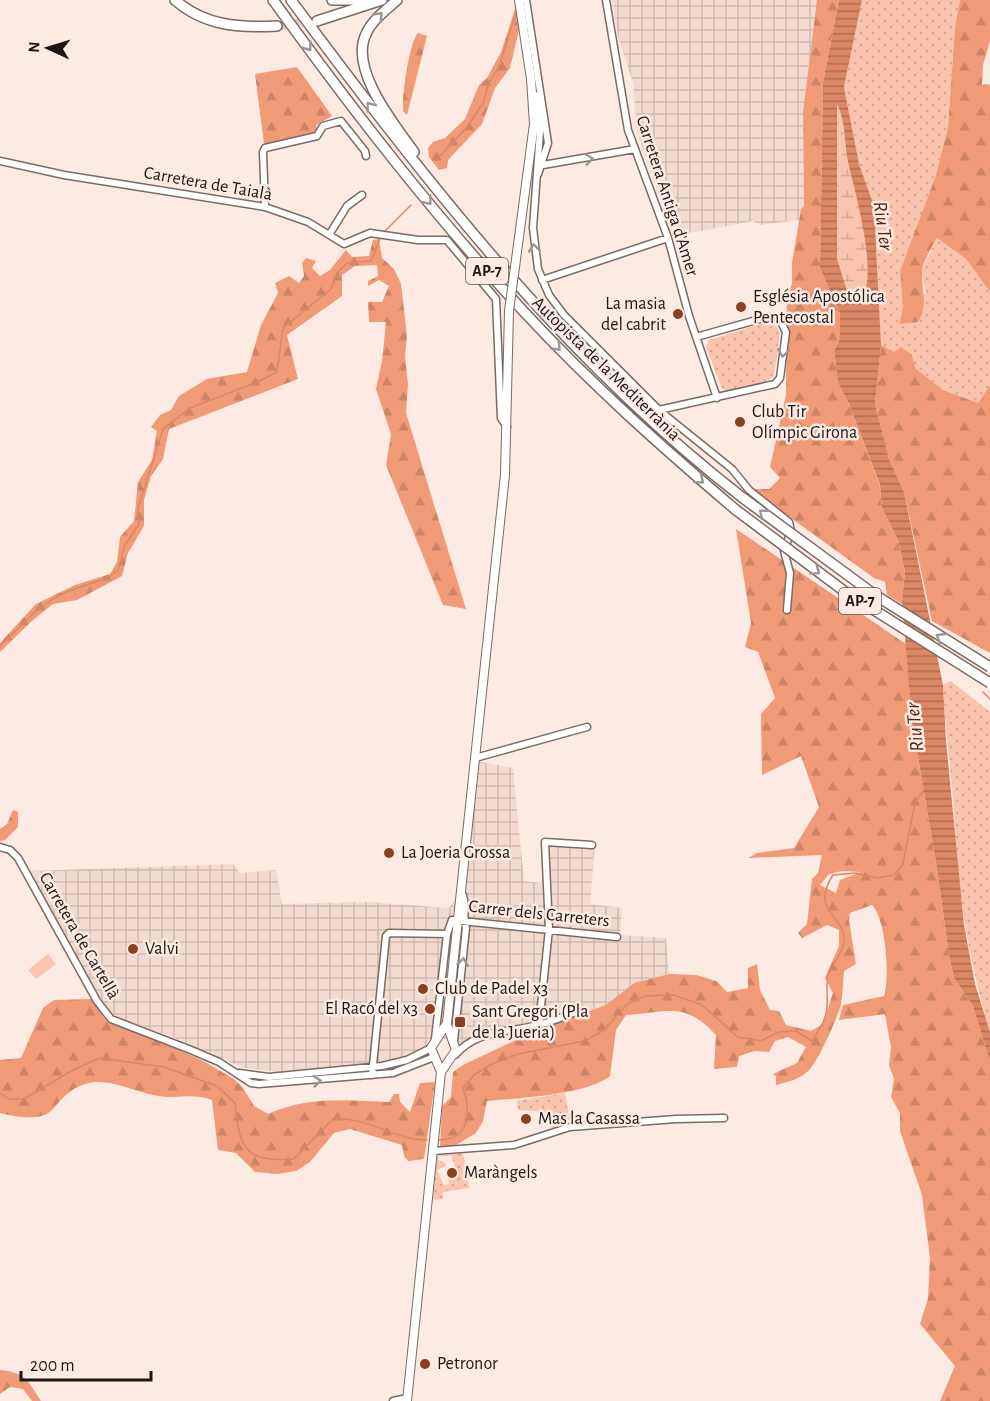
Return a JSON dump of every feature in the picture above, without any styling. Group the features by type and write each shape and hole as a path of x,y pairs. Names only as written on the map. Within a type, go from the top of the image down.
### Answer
{"highway":[{"path":"175,0 191,13 216,23 232,26 276,23 223,19 195,10 181,0"},
{"name":"Autopista de la Mediterrània","path":"273,0 386,149 519,307 626,415 736,510 844,591 990,683"},
{"name":"Autopista de la Mediterrània","path":"291,0 364,99 437,189 504,270 583,354 677,442 743,498 875,595 990,667"},
{"path":"332,0 364,0"},
{"path":"370,0 315,18 382,0"},
{"path":"397,0 369,28 362,44 361,60 386,111 437,189"}],"main road":[{"path":"407,1399 441,1072 434,1055 437,1039 447,1023 461,920 461,891 503,491 507,427 509,311 532,150 531,80 522,2"},
{"path":"441,1072 452,1058 453,1040 447,1023"},
{"path":"437,1039 453,1040"},
{"path":"434,1055 452,1058"}],"street":[{"name":"Carretera Antiga d'Amer","path":"606,0 624,111 635,149 668,238 696,337 717,398"},
{"path":"522,2 548,143 538,175 533,243 542,279 549,295 564,315 659,410 732,469 749,490 789,522 790,531 784,550 790,573 787,610"},
{"path":"531,80 540,131 540,165"},
{"path":"265,207 263,152 265,148 317,136 323,126 339,121 351,132 366,156"},
{"path":"540,165 635,149"},
{"name":"Carretera de Taialà","path":"0,161 64,175 265,207 308,222 345,244 370,232 422,240 441,239 454,246 496,299 501,418 507,427"},
{"path":"328,234 347,206 362,195"},
{"path":"542,279 668,238"},
{"path":"659,410 777,382 786,332 778,318 767,317 696,337"},
{"path":"475,758 587,727"},
{"path":"539,1025 549,929 545,842 592,845"},
{"name":"Carretera de Cartellà","path":"0,847 10,850 18,858 97,1001 111,1019 160,1036 238,1073 254,1084"},
{"path":"437,1039 447,934 452,920 461,920 466,928 453,1040 468,1042"},
{"name":"Carrer dels Carreters","path":"461,920 617,937"},
{"path":"372,1075 386,936 389,933 447,934"},
{"path":"452,1058 468,1042 490,1033 539,1025 578,1011"},
{"path":"255,1076 254,1084 275,1085 372,1075 405,1070 434,1055"},
{"name":"Carretera de Cartellà","path":"238,1073 275,1077 372,1067 434,1055"},
{"path":"433,1149 514,1145 570,1127 676,1119 724,1118"},
{"path":"393,1401 407,1399"}],"shaded area":[{"path":"612,0 817,0 803,112 804,207 801,209 799,220 760,225 753,221 674,236 637,132 633,83 618,37"},
{"path":"477,761 513,768 524,881 542,883 541,840 595,843 590,904 622,908 620,935 666,938 669,974 634,983 606,1005 537,1030 459,1046 448,1039 432,1039 428,1048 409,1057 385,1063 278,1072 244,1068 168,1035 114,1016 95,990 30,871 233,864 240,873 276,870 282,904 367,902 449,908 464,890"}],"green space":[{"path":"817,0 839,0 823,82 820,268 840,314 840,338 834,351 838,383 849,404 880,486 882,508 898,540 905,572 902,604 887,595 885,582 874,578 751,489 769,489 780,478 770,467 786,395 787,295 792,284 792,263 801,209 804,206 803,112"},
{"path":"862,0 960,0 955,27 948,127 936,175 900,271 903,308 899,323 926,292 921,272 937,238 966,259 990,292 990,385 978,403 943,390 914,368 912,355 894,352 881,345 874,206 859,164 844,87"},
{"path":"960,0 990,0 990,41 983,65 982,85 989,84 990,87 990,292 966,259 937,238 923,265 924,304 921,316 918,322 899,324 903,308 900,271 936,175 948,127 955,27"},
{"path":"516,6 520,26 510,68 495,88 482,124 448,160 447,168 439,170 429,157 428,148 433,142 445,138 465,119 479,85 487,78 501,52"},
{"path":"418,33 427,36 407,115 403,111 405,83 409,58"},
{"path":"297,67 332,116 316,125 318,131 313,135 264,144 255,74"},
{"path":"837,103 868,258 865,294 857,304 850,300 837,259"},
{"path":"379,239 382,258 394,269 401,284 407,336 406,413 466,609 443,605 386,465 391,434 376,389 382,361 386,322 369,322 368,302 382,302 389,286 379,280 368,286 368,281 378,276 377,265 355,266 342,275 342,296 287,335 298,379 169,429 163,459 151,476 144,500 144,526 128,553 122,576 77,600 53,604 0,652 0,643 36,604 75,585 110,574 117,562 120,537 134,521 138,482 152,460 157,431 151,427 160,415 171,410 179,396 207,379 247,372 261,325 278,293 275,283 289,276 299,283 304,276 302,263 306,258 316,261 312,268 320,276 330,270 346,250 352,257 369,256 373,240"},
{"path":"766,322 776,325 780,334 774,376 749,387 734,390 722,389 706,347 709,340"},
{"path":"881,345 894,352 901,347 912,355 915,368 943,390 978,403 990,385 990,653 932,621 904,492 889,459 875,404"},
{"path":"736,529 906,644 912,722 949,955 954,978 973,1006 990,1062 990,1401 940,1401 955,1366 920,1324 928,1298 930,1258 922,1195 900,1131 900,1113 891,1097 894,1079 889,1065 891,1047 885,1014 839,1020 843,1005 884,996 887,976 886,949 881,922 872,905 850,913 849,920 856,964 844,971 841,1005 835,1020 816,1060 811,1068 800,1077 776,1085 776,1076 773,1074 797,1063 806,1047 788,1037 775,1041 769,1052 755,1051 739,1056 737,1067 714,1069 716,1035 695,1017 675,1011 626,1015 616,1030 610,1076 585,1088 534,1097 487,1101 483,1121 476,1133 446,1151 440,1146 442,1106 451,1097 453,1072 537,1030 606,1005 634,983 669,974 696,975 716,981 727,992 748,988 748,968 757,964 760,990 770,1010 779,1011 786,1025 811,1031 823,1024 833,993 825,978 839,946 839,930 827,925 802,938 798,933 807,924 812,879 818,873 822,855 748,858 757,853 794,848 819,807 801,756 762,775 761,714 775,698 758,652 745,647 751,623","holes":["842,871 861,872 840,880 836,893 820,885 829,874"]},
{"path":"951,681 990,712 990,1032 971,956 959,880 943,685"},
{"path":"13,810 18,812 18,827 5,840 0,841 0,829 7,824"},
{"path":"48,954 56,964 36,979 28,970"},
{"path":"92,999 106,1021 161,1041 205,1062 234,1079 243,1088 254,1106 268,1114 297,1104 327,1100 389,1102 394,1094 399,1094 400,1102 410,1112 420,1083 435,1082 424,1159 408,1161 404,1156 402,1145 350,1129 334,1133 310,1162 296,1171 278,1174 255,1172 236,1153 218,1150 212,1100 195,1096 157,1096 115,1084 95,1082 75,1088 42,1116 20,1117 0,1113 0,1060 21,1058 43,1008 54,1000"},
{"path":"565,1093 570,1122 552,1129 549,1120 539,1117 537,1111 518,1110 517,1101"},
{"path":"463,1153 469,1188 443,1192 443,1199 433,1200 436,1156","holes":["451,1155 455,1166 447,1169 449,1184 444,1185 437,1170 446,1166 445,1162 439,1161 438,1157"]},
{"path":"0,1370 21,1375 41,1401 32,1401 23,1389 10,1387 0,1394"}],"water":[{"name":"Riu Ter","path":"839,0 862,0 844,87 859,164 874,206 881,345 875,404 889,459 904,492 943,685 946,741 964,925 975,984 990,1032 990,1062 973,1006 954,978 949,955 912,722 902,601 905,572 898,540 882,508 880,485 849,404 838,383 834,351 840,338 840,314 820,268 823,82","holes":["837,104 867,258 864,294 857,304 850,300 837,259"]}],"waterway":[{"path":"436,160 468,126 483,103 489,83 499,67 516,13"},
{"path":"384,232 411,205"},
{"path":"0,646 37,610 50,601 66,592 109,577 118,570 125,545 139,524 138,508 163,429 190,408 277,372 283,328 331,289 337,273 347,263 371,261 381,236"},
{"path":"983,692 990,699"},
{"path":"438,1140 449,1139 463,1130 467,1115 463,1088 474,1075 490,1065 518,1054 585,1041 604,1030 627,1004 645,996 674,995 702,1005 738,1037 761,1041 779,1032 796,1031 812,1041 823,1023 826,1012 828,975 844,942 840,925 826,905 827,887 833,875 856,873 877,878 894,875 903,864 915,802 924,790"},
{"path":"0,1093 9,1099 24,1099 71,1071 100,1058 164,1067 217,1086 235,1103 243,1142 255,1155 265,1158 294,1159 333,1119 357,1121 403,1136 427,1140"}],"tunnel":[{"path":"277,26 314,21"}],"place":[{"name":"Església Apostólica Pentecostal","path":"741,307"},
{"name":"La masia del cabrit","path":"678,314"},
{"name":"Club Tir Olímpic Girona","path":"740,422"},
{"name":"La Joeria Grossa","path":"389,853"},
{"name":"Valvi","path":"133,949"},
{"name":"Club de Padel x3","path":"423,989"},
{"name":"El Racó del x3","path":"430,1009"},
{"name":"Sant Gregori (Pla de la Jueria)","path":"460,1022"},
{"name":"Mas la Casassa","path":"526,1119"},
{"name":"Maràngels","path":"452,1173"},
{"name":"Petronor","path":"425,1364"}]}
